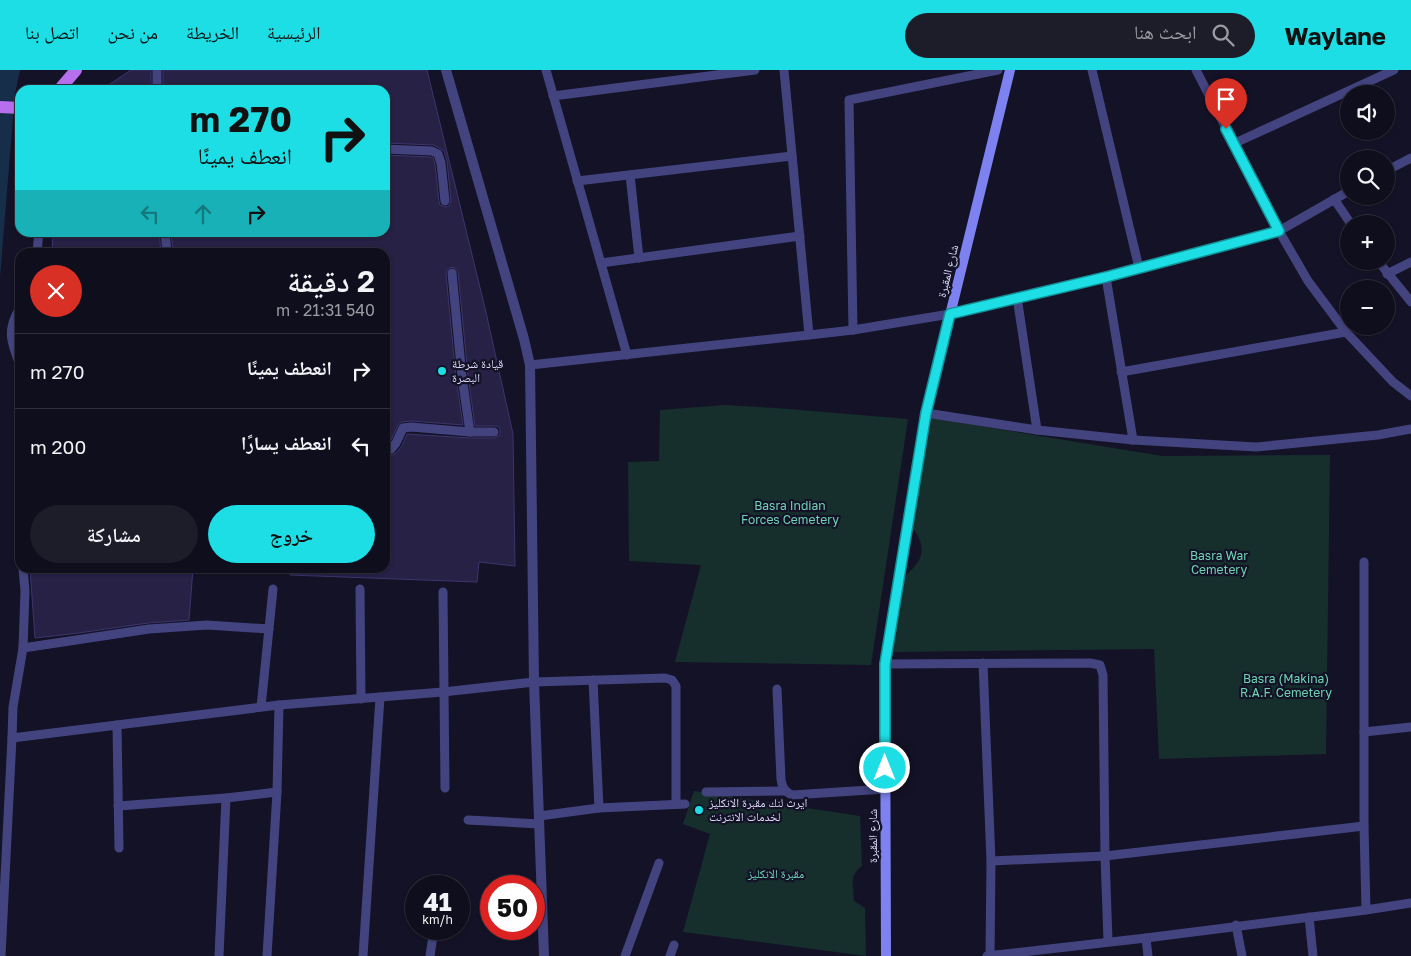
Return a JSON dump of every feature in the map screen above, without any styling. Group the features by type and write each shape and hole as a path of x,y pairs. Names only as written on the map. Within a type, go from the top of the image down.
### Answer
{"main road":[{"path":"63,85 76,70"},
{"name":"شارع المقبرة","path":"886,956 885,664 926,413 1010,70"},
{"path":"0,107 15,108"}],"street":[{"path":"157,70 157,85"},
{"path":"446,70 530,365 534,682 544,956"},
{"path":"546,70 627,355"},
{"path":"553,96 756,70"},
{"path":"784,70 809,335"},
{"path":"853,330 849,100 998,70"},
{"path":"1092,70 1139,268"},
{"path":"1197,70 1233,144 1279,231 1308,281 1340,324"},
{"path":"1233,144 1394,70"},
{"path":"390,148 432,151 438,154 445,201"},
{"path":"577,181 792,156"},
{"path":"1395,166 1411,158"},
{"path":"630,175 639,258"},
{"path":"530,365 853,330 950,314 1106,277 1279,231 1340,196"},
{"path":"1334,199 1345,215"},
{"path":"601,263 800,236"},
{"path":"1387,274 1411,262"},
{"path":"1384,270 1411,302"},
{"path":"452,273 462,377 470,432"},
{"path":"1106,277 1133,440"},
{"path":"1017,297 1037,430"},
{"path":"15,316 10,333 15,348"},
{"path":"1121,372 1340,333"},
{"path":"1349,335 1394,382 1411,396"},
{"path":"926,413 1037,430 1133,440 1256,448 1378,436 1411,429"},
{"path":"390,449 396,443 403,428 494,432"},
{"path":"1364,562 1364,826 1366,910"},
{"path":"0,956 13,707 23,648 25,591 23,573"},
{"path":"360,588 361,699"},
{"path":"261,707 273,589"},
{"path":"443,592 445,788"},
{"path":"23,648 159,628 207,625 269,629"},
{"path":"983,663 991,861 989,956 1146,938 1411,903"},
{"path":"885,664 1090,663 1100,665 1102,675 1108,941"},
{"path":"12,738 279,705 443,692 534,682 665,678 672,680 676,686 680,804 599,808 539,820 468,820"},
{"path":"594,680 599,808"},
{"path":"778,689 781,779 785,790 792,795 885,789"},
{"path":"363,956 380,697"},
{"path":"268,956 279,705"},
{"path":"117,725 119,848"},
{"path":"1364,732 1411,727"},
{"path":"706,792 785,790"},
{"path":"118,806 226,798 276,792"},
{"path":"219,956 226,798"},
{"path":"991,861 1105,856 1364,826"},
{"path":"625,956 659,863"},
{"path":"1310,917 1314,956"},
{"path":"1236,925 1242,956"},
{"path":"1146,938 1148,956"},
{"path":"430,956 432,940"},
{"path":"670,956 674,944"}],"green space":[{"name":"Basra Indian Forces Cemetery","path":"725,405 908,419 871,665 675,662 701,565 629,561 628,462 659,461 660,410"},
{"name":"Basra War Cemetery","path":"932,418 1162,456 1330,455 1326,754 1159,759 1154,649 893,652 906,575 917,564 921,553 920,541 912,527"},
{"name":"مقبرة الانكليز","path":"694,791 860,816 862,866 855,873 853,884 854,901 865,908 866,956 683,932 710,834 683,824"}],"water":[{"path":"0,70 20,70 17,85 15,85 0,277"}],"building":[{"path":"131,70 151,70 151,85 108,85"},
{"name":"قيادة شرطة البصرة","path":"163,70 427,70 485,308 513,434 515,566 479,562 477,582 290,575 290,573 390,573 390,455 396,453 402,446 407,434 470,438 494,438 500,435 500,429 497,426 475,426 458,272 455,268 451,267 447,270 446,274 456,378 463,425 402,422 398,425 390,441 390,248 173,248 172,237 390,237 390,155 433,158 439,202 440,205 445,207 449,206 451,201 447,161 444,151 434,145 390,143 390,85 163,85"},
{"path":"53,237 160,237 161,248 52,248"},
{"path":"30,573 193,573 189,620 148,623 35,638"}],"place":[{"name":"قيادة شرطة البصرة","path":"442,371"},
{"name":"ايرث لنك مقبرة الانكليز لخدمات الانترنت","path":"699,810"}],"route":[{"path":"885,768 885,664 926,413 950,314 1106,277 1279,231 1226,129"}],"park label":[{"name":"Basra (Makina) R.A.F. Cemetery","path":"1286,686"}]}
